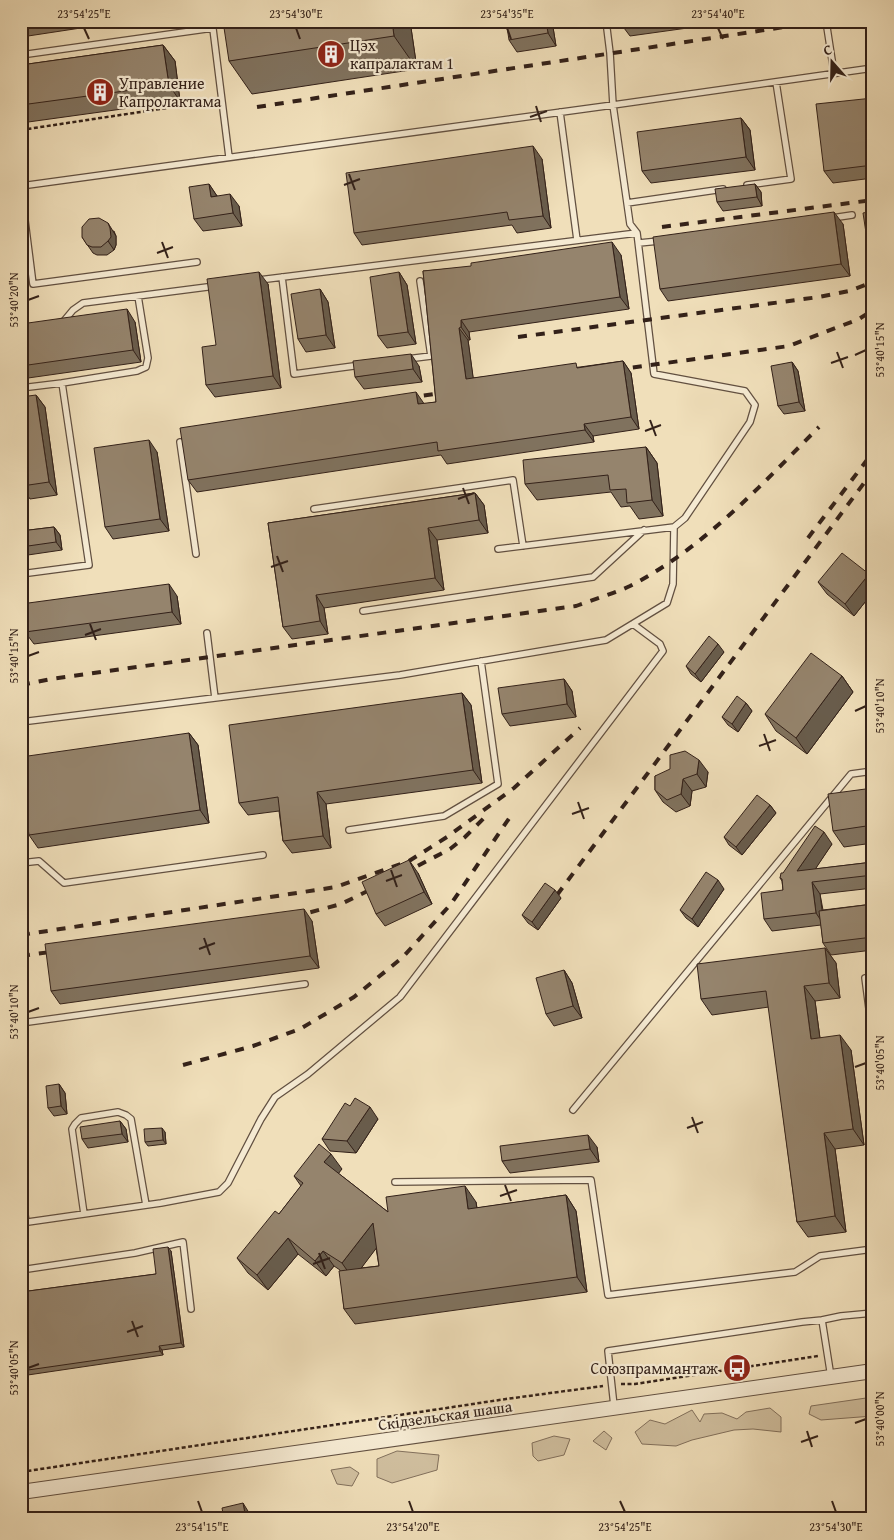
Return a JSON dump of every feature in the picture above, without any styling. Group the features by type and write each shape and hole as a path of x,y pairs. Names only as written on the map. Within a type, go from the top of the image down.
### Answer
{"street":[{"name":"Скідзельская шаша","path":"21,1492 873,1371"}],"lane":[{"path":"498,549 674,527 685,518 750,422 755,405 745,391 654,374 637,232 630,224 613,105 606,21"},
{"path":"826,21 834,73"},
{"path":"21,55 213,25 229,157"},
{"path":"197,262 33,284 21,188 229,157 873,68"},
{"path":"743,186 791,179 776,82"},
{"path":"560,112 578,240"},
{"path":"627,203 733,187"},
{"path":"823,219 852,215"},
{"path":"254,281 637,232"},
{"path":"638,243 668,240"},
{"path":"282,277 294,374 372,364"},
{"path":"402,360 431,356 420,281"},
{"path":"54,324 62,323 73,310 83,303 226,284"},
{"path":"21,388 137,371 146,367 148,358 138,296"},
{"path":"21,574 89,565 62,383"},
{"path":"180,442 196,554"},
{"path":"314,509 513,480 523,546"},
{"path":"21,722 400,675 606,640 667,603 673,584 674,527"},
{"path":"363,611 593,577 644,530"},
{"path":"21,1186 24,1223 219,1192 228,1183 261,1118 276,1097 308,1074 400,998 662,651 660,644 633,624"},
{"path":"207,633 215,698"},
{"path":"349,830 444,816 498,784 481,662"},
{"path":"573,1110 851,774 873,770"},
{"path":"21,862 39,861 64,883 263,855"},
{"path":"865,978 873,1039"},
{"path":"21,1023 305,984"},
{"path":"84,1214 72,1129 81,1118 118,1112 131,1119 146,1205"},
{"path":"396,1182 591,1180 608,1295 795,1272 820,1256 873,1249"},
{"path":"21,1270 135,1253 183,1242 191,1309"},
{"path":"614,1408 608,1351 873,1312"},
{"path":"822,1320 831,1377"}],"path":[{"path":"21,130 222,100"},
{"path":"21,1472 506,1399 605,1386 611,1383 634,1384 828,1355"}],"shaded area":[{"path":"873,1397 873,1416 821,1420 809,1414 811,1406"},
{"path":"770,1408 781,1417 781,1432 753,1429 734,1430 692,1440 676,1446 642,1444 635,1432 650,1420 665,1424 692,1410 700,1422 704,1414 722,1413 737,1419 746,1412"},
{"path":"604,1431 612,1438 606,1450 593,1441"},
{"path":"554,1436 570,1439 564,1455 538,1461 533,1456 532,1443"},
{"path":"397,1451 439,1455 437,1470 392,1483 377,1477 377,1459"},
{"path":"350,1467 359,1473 352,1486 337,1484 331,1470"}],"building":[{"path":"223,21 392,21 394,36 229,61"},
{"path":"518,21 546,21 548,33 509,40 507,27 519,25"},
{"path":"621,21 639,21 621,24"},
{"path":"163,45 169,85 21,105 21,65"},
{"path":"873,98 873,165 824,171 816,104"},
{"path":"741,118 746,157 642,171 637,132"},
{"path":"533,146 543,216 509,220 507,212 354,233 346,173"},
{"path":"209,184 211,197 230,194 233,213 194,219 189,187"},
{"path":"755,184 757,197 717,202 715,189"},
{"path":"873,211 873,245 868,246 863,213"},
{"path":"834,212 841,264 660,289 653,237"},
{"path":"99,218 108,223 111,237 101,247 92,247 87,245 82,237 82,227 89,219"},
{"path":"612,242 620,297 461,320 461,327 459,328 466,379 576,363 577,368 623,361 631,417 584,424 585,430 438,451 437,442 188,480 180,428 416,392 418,404 436,402 423,271 471,266 471,263"},
{"path":"259,272 273,376 206,385 202,347 216,345 207,279"},
{"path":"399,272 408,332 378,336 370,277"},
{"path":"320,289 326,335 298,339 291,294"},
{"path":"127,309 133,350 21,366 21,324"},
{"path":"411,354 413,369 355,377 353,361"},
{"path":"792,362 799,402 778,406 771,366"},
{"path":"36,395 49,482 22,486 21,397"},
{"path":"149,440 160,519 105,527 94,448"},
{"path":"646,447 652,500 627,503 626,489 610,490 608,475 525,484 523,460"},
{"path":"475,493 479,520 428,528 435,578 316,595 320,621 283,627 268,523"},
{"path":"54,527 56,542 21,547 21,531"},
{"path":"842,553 869,574 845,604 818,582"},
{"path":"169,584 172,612 25,632 21,604"},
{"path":"709,636 718,644 695,674 686,666"},
{"path":"811,653 842,676 796,738 765,714"},
{"path":"564,679 567,704 502,714 498,688"},
{"path":"462,693 473,770 317,792 323,836 283,841 278,797 239,803 229,725"},
{"path":"737,696 746,703 732,724 722,717"},
{"path":"189,733 200,810 29,835 21,779 21,757"},
{"path":"685,751 699,760 697,774 683,779 681,794 667,800 655,790 655,776 670,769 670,755"},
{"path":"873,788 873,825 833,831 828,794"},
{"path":"757,795 770,805 736,847 724,837"},
{"path":"815,826 824,832 797,871 873,862 873,875 812,882 816,913 764,919 761,893 783,890 782,879 780,878 781,873 783,873"},
{"path":"409,860 424,892 376,914 362,882"},
{"path":"706,872 718,880 692,919 680,910"},
{"path":"545,883 555,890 532,922 522,915"},
{"path":"873,904 873,937 823,943 819,911"},
{"path":"304,909 310,956 51,991 45,944"},
{"path":"825,948 829,983 804,986 811,1039 840,1035 853,1129 824,1133 835,1216 797,1222 766,991 701,999 697,964"},
{"path":"564,970 573,1006 546,1014 536,978"},
{"path":"59,1084 61,1106 48,1108 46,1086"},
{"path":"355,1098 370,1107 347,1141 322,1139 345,1103 350,1106"},
{"path":"120,1121 122,1134 82,1139 80,1127"},
{"path":"162,1128 163,1140 145,1142 144,1129"},
{"path":"588,1135 590,1149 502,1161 500,1146"},
{"path":"319,1144 331,1154 324,1162 388,1212 386,1197 465,1186 468,1209 566,1195 577,1277 344,1309 339,1271 379,1266 373,1223 342,1263 323,1251 315,1261 288,1238 257,1275 237,1258 275,1211 279,1214 303,1183 294,1176"},
{"path":"168,1247 181,1343 159,1346 160,1351 21,1371 21,1292 156,1274 153,1249"},
{"path":"243,1503 246,1519 224,1519 222,1508"}],"railway":[{"path":"257,107 824,21"},
{"path":"662,227 873,200"},
{"path":"518,337 819,297 849,291 873,282"},
{"path":"615,370 789,346 859,319 873,310"},
{"path":"406,398 449,392"},
{"path":"21,685 51,679 576,606 630,586 657,571 683,553 753,493 819,427"},
{"path":"808,538 873,452"},
{"path":"557,895 873,471"},
{"path":"21,935 336,887 409,861 447,837 514,788 580,728"},
{"path":"402,874 450,849 489,813"},
{"path":"183,1065 253,1046 300,1029 354,997 403,957 451,904 510,817"},
{"path":"293,917 341,904 378,886"},
{"path":"21,956 58,951"}],"place":[{"name":"Цэх капралактам 1","path":"331,54"},
{"name":"Управление Капролактама","path":"100,92"},
{"name":"Союзпраммантаж","path":"737,1368"}]}
